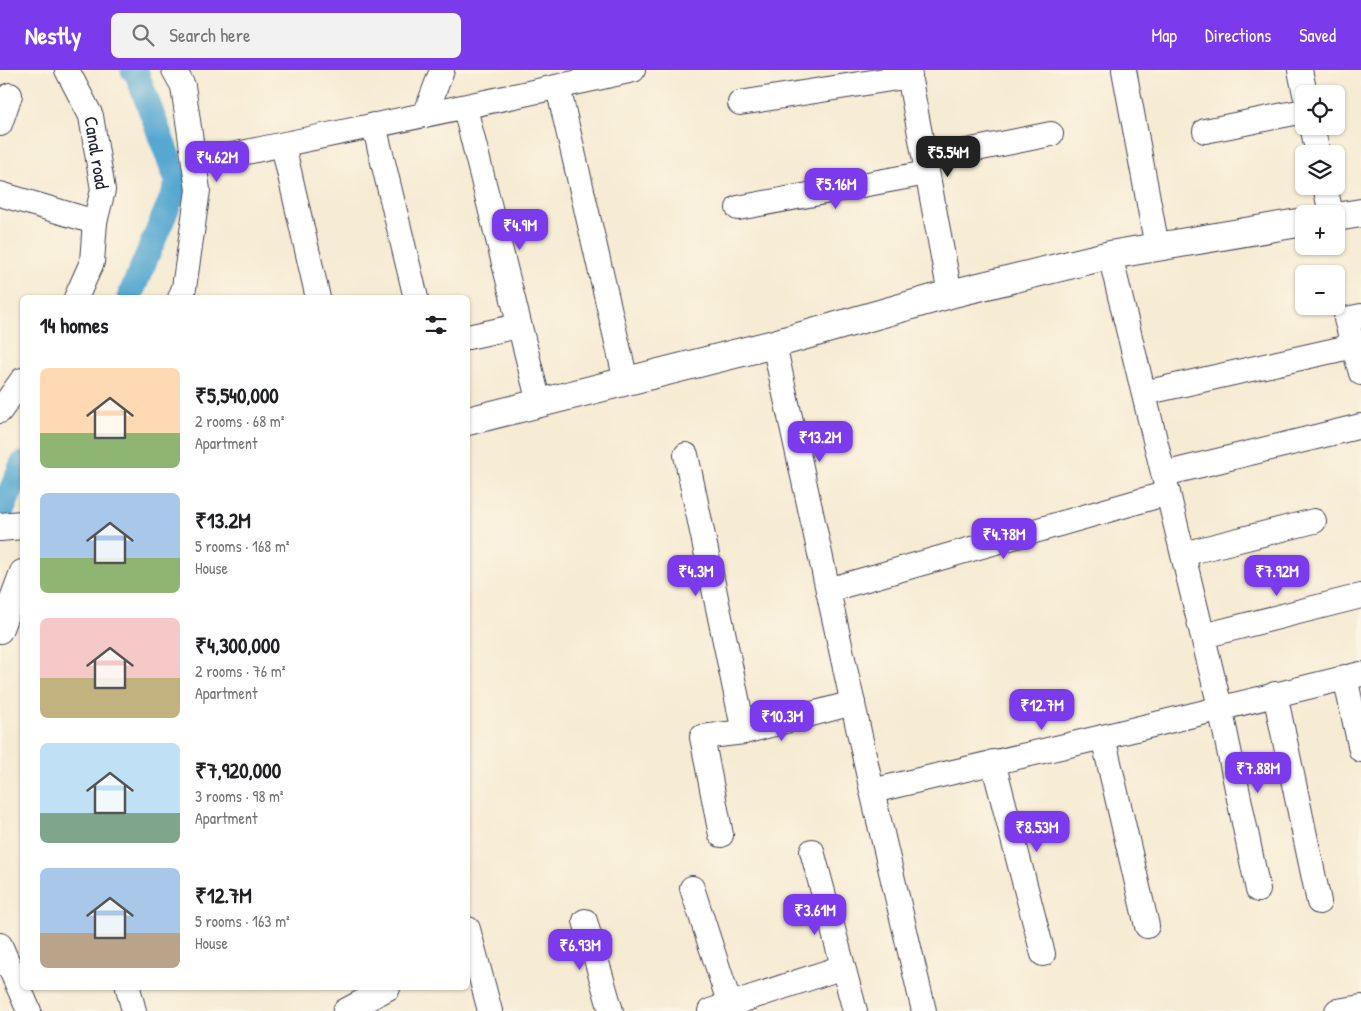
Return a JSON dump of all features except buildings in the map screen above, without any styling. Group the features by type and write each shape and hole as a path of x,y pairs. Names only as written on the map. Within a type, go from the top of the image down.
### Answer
{"street":[{"name":"Canal road","path":"67,70 91,116 102,190 95,222 92,262 77,295"},
{"path":"174,70 183,86 198,190 184,288 181,295"},
{"path":"426,115 442,70"},
{"path":"194,163 465,108 633,70"},
{"path":"1124,70 1157,247"},
{"path":"1300,70 1303,85"},
{"path":"740,103 909,73 950,294"},
{"path":"558,87 626,381"},
{"path":"0,124 10,95"},
{"path":"465,108 518,326 539,403"},
{"path":"1205,131 1295,113"},
{"path":"374,125 415,295"},
{"path":"738,208 926,166 1051,134"},
{"path":"283,145 317,295"},
{"path":"0,194 95,222"},
{"path":"1345,216 1361,213"},
{"path":"470,420 774,344 950,294 1110,255 1295,224"},
{"path":"1110,255 1220,707 1258,890"},
{"path":"1361,316 1346,319 1361,373"},
{"path":"470,337 518,326"},
{"path":"774,344 872,791 924,1011"},
{"path":"1144,393 1354,346"},
{"path":"0,411 20,383"},
{"path":"828,590 1166,483 1361,426"},
{"path":"686,455 744,732"},
{"path":"1183,554 1314,521"},
{"path":"0,527 20,525"},
{"path":"0,631 20,577"},
{"path":"1203,636 1361,596"},
{"path":"872,791 1103,737 1353,675 1361,750"},
{"path":"1275,694 1318,902"},
{"path":"721,835 702,737 744,732 853,703"},
{"path":"1103,737 1147,926"},
{"path":"993,762 1043,954"},
{"path":"812,851 855,1011"},
{"path":"692,888 724,1009 843,967"},
{"path":"585,921 611,1011"},
{"path":"470,942 490,1011"},
{"path":"0,945 29,1011"},
{"path":"129,990 134,1011"},
{"path":"346,1011 384,990"},
{"path":"1337,1011 1361,1007"}],"waterway":[{"path":"130,295 178,183 137,74 133,70"},
{"path":"0,516 20,469"}]}
